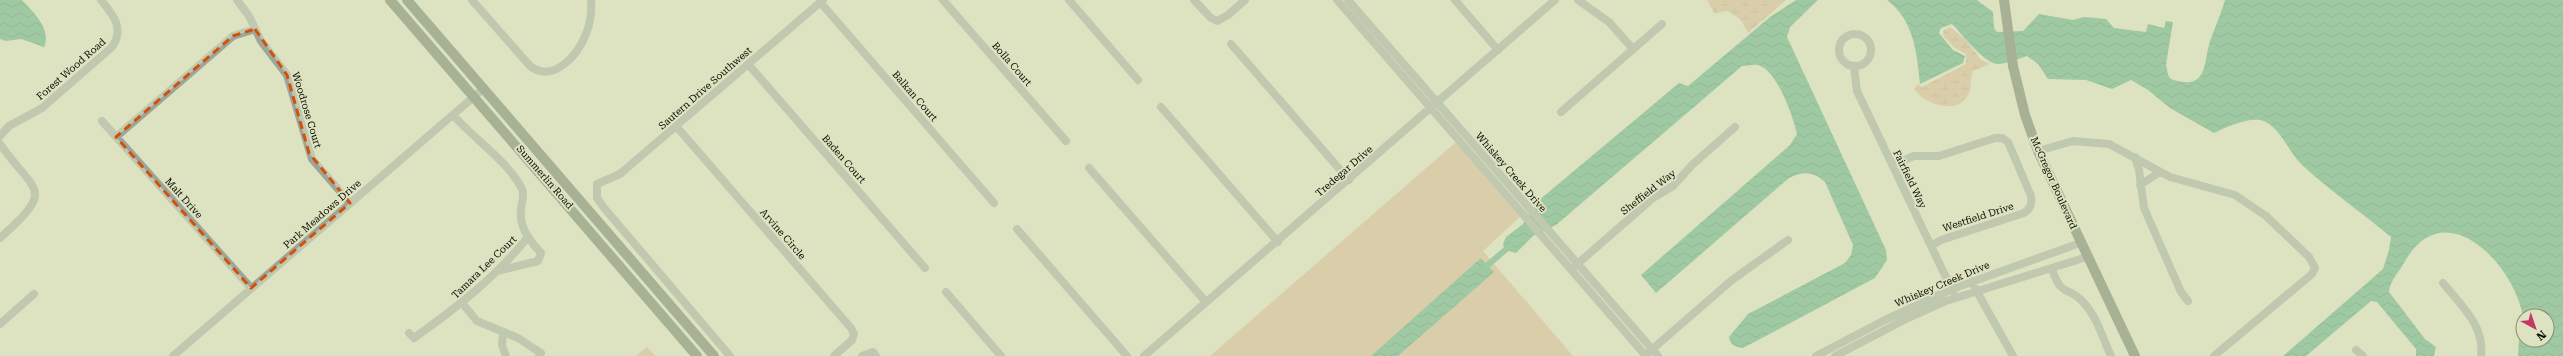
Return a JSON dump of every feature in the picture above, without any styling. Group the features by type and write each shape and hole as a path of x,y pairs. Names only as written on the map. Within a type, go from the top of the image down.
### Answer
{"main road":[{"name":"Summerlin Road","path":"390,0 697,356"},
{"name":"Summerlin Road","path":"407,0 714,356"},
{"name":"McGregor Boulevard","path":"2004,0 2012,66 2025,115 2038,151 2134,356"}],"street":[{"name":"Forest Wood Road","path":"0,136 9,126 42,108 112,47 118,35 118,27 113,14 101,0"},
{"name":"Woodrose Court","path":"237,0 249,16 261,41 287,75 312,159 350,203"},
{"path":"472,0 530,66 543,73 556,70 580,46 589,26 591,0"},
{"name":"Bolla Court","path":"943,0 1066,141"},
{"path":"1068,0 1138,80"},
{"path":"1194,0 1210,18 1217,20 1228,15 1245,0"},
{"name":"Whiskey Creek Drive","path":"1337,0 1523,215 1578,264 1648,354"},
{"name":"Whiskey Creek Drive","path":"1348,0 1530,209 1571,270 1648,354 1658,356"},
{"path":"1455,0 1498,50"},
{"name":"Tredegar Drive","path":"1144,356 1278,242 1555,0"},
{"path":"1578,0 1609,22 1633,49"},
{"name":"Sautern Drive Southwest","path":"730,356 605,209 597,198 597,184 620,174 821,1"},
{"name":"Balkan Court","path":"821,1 994,204"},
{"path":"1561,112 1662,24"},
{"path":"116,137 233,36 255,29"},
{"path":"1858,34 1868,42 1871,54 1862,65 1854,67 1845,63 1838,51 1844,38 1858,34"},
{"path":"1231,44 1349,180"},
{"name":"Baden Court","path":"748,64 925,268"},
{"name":"Fairfield Way","path":"1854,67 1857,91 1956,298"},
{"name":"Park Meadows Drive","path":"173,356 484,88"},
{"path":"1160,107 1278,242"},
{"name":"Tamara Lee Court","path":"409,333 414,338 462,303 497,271 527,238 521,219 523,198 520,185 489,148 467,130 453,115"},
{"name":"Malt Drive","path":"102,121 251,288"},
{"name":"Arvine Circle","path":"676,126 851,328 854,334 852,340 834,356"},
{"name":"Sheffield Way","path":"1571,270 1653,198 1674,186 1692,165 1735,127"},
{"name":"Westfield Drive","path":"1892,165 1914,156 1939,156 1995,138 2002,138 2008,142 2031,196 2032,202 2029,209 2024,213 1948,238 1931,246"},
{"path":"2038,151 2064,142 2089,141 2108,144 2135,157 2160,172 2183,182 2229,193 2248,202 2305,252 2313,262 2315,268 2307,278 2214,356"},
{"path":"0,144 31,181 35,195 34,202 26,215 0,238"},
{"path":"2135,157 2139,170 2144,208 2179,288 2188,301"},
{"path":"1089,168 1206,302"},
{"path":"2140,185 2160,172"},
{"path":"1017,229 1127,356"},
{"path":"497,271 538,261 541,253 527,238"},
{"path":"1648,354 1732,280 1788,240"},
{"name":"Whiskey Creek Drive","path":"1818,356 1952,289 2080,243"},
{"name":"Whiskey Creek Drive","path":"1835,356 1908,318 1956,298 2087,257"},
{"path":"2052,269 2057,284 2061,289 2079,298 2088,308 2111,356"},
{"path":"1971,281 2013,356"},
{"path":"2443,283 2478,329 2482,342 2481,356"},
{"path":"946,292 1001,356"},
{"path":"0,324 34,294"},
{"path":"462,303 477,321 518,338 541,353 538,356"},
{"path":"503,332 502,345 506,356"},
{"path":"2356,350 2363,356"},
{"path":"862,356 875,354"}],"highlighted area":[{"path":"255,29 287,75 309,153 350,203 251,288 116,137 233,36"}],"green space":[{"path":"1707,0 1786,0 1748,33 1741,20 1728,11 1714,13"},
{"path":"1950,27 1967,41 1981,60 1990,64 1973,71 1969,93 1964,100 1958,105 1942,106 1925,99 1914,89 1918,84 1922,87 1966,64 1966,54 1955,48 1944,37 1943,31"},
{"path":"1456,142 1520,217 1483,251 1573,356 1210,356"},
{"path":"647,347 655,356 636,356"}],"water":[{"path":"0,0 22,0 36,15 43,27 46,40 44,47 21,39 6,41 0,39"},
{"path":"1796,0 1818,0 1790,27 1787,37 1886,250 1887,260 1875,278 1743,348 1732,344 1729,337 1748,314 1845,263 1851,255 1853,245 1825,182 1821,178 1808,173 1799,174 1789,178 1656,293 1641,275 1790,145 1797,134 1792,116 1778,84 1772,75 1758,65 1742,66 1556,225 1533,236 1516,253 1505,250 1503,244 1506,237 1523,224 1538,201 1679,83 1688,86 1770,17"},
{"path":"1887,0 1977,0 1993,12 1994,28 1997,32 2023,31 2039,14 2073,20 2084,17 2106,19 2114,28 2146,32 2148,24 2164,28 2166,21 2173,22 2166,64 2168,75 2171,79 2183,82 2192,82 2198,79 2202,74 2210,41 2225,0 2563,0 2563,356 2518,356 2518,348 2555,348 2555,308 2521,308 2517,295 2506,275 2491,257 2474,242 2456,234 2438,233 2420,242 2395,277 2389,292 2425,339 2436,347 2434,356 2416,356 2416,349 2377,302 2371,301 2306,356 2283,356 2383,269 2389,250 2391,237 2301,164 2272,126 2260,120 2254,120 2240,123 2214,133 2170,108 2148,90 2131,80 2112,89 2086,80 2048,79 2038,64 2027,56 1999,64 1993,63 1987,60 1952,24 1941,28 1939,33 1953,50 1965,56 1963,63 1920,84 1915,50 1909,27 1896,8"},
{"path":"1481,258 1494,272 1398,356 1371,356"}],"waterway":[{"path":"1482,270 1511,245"}]}
